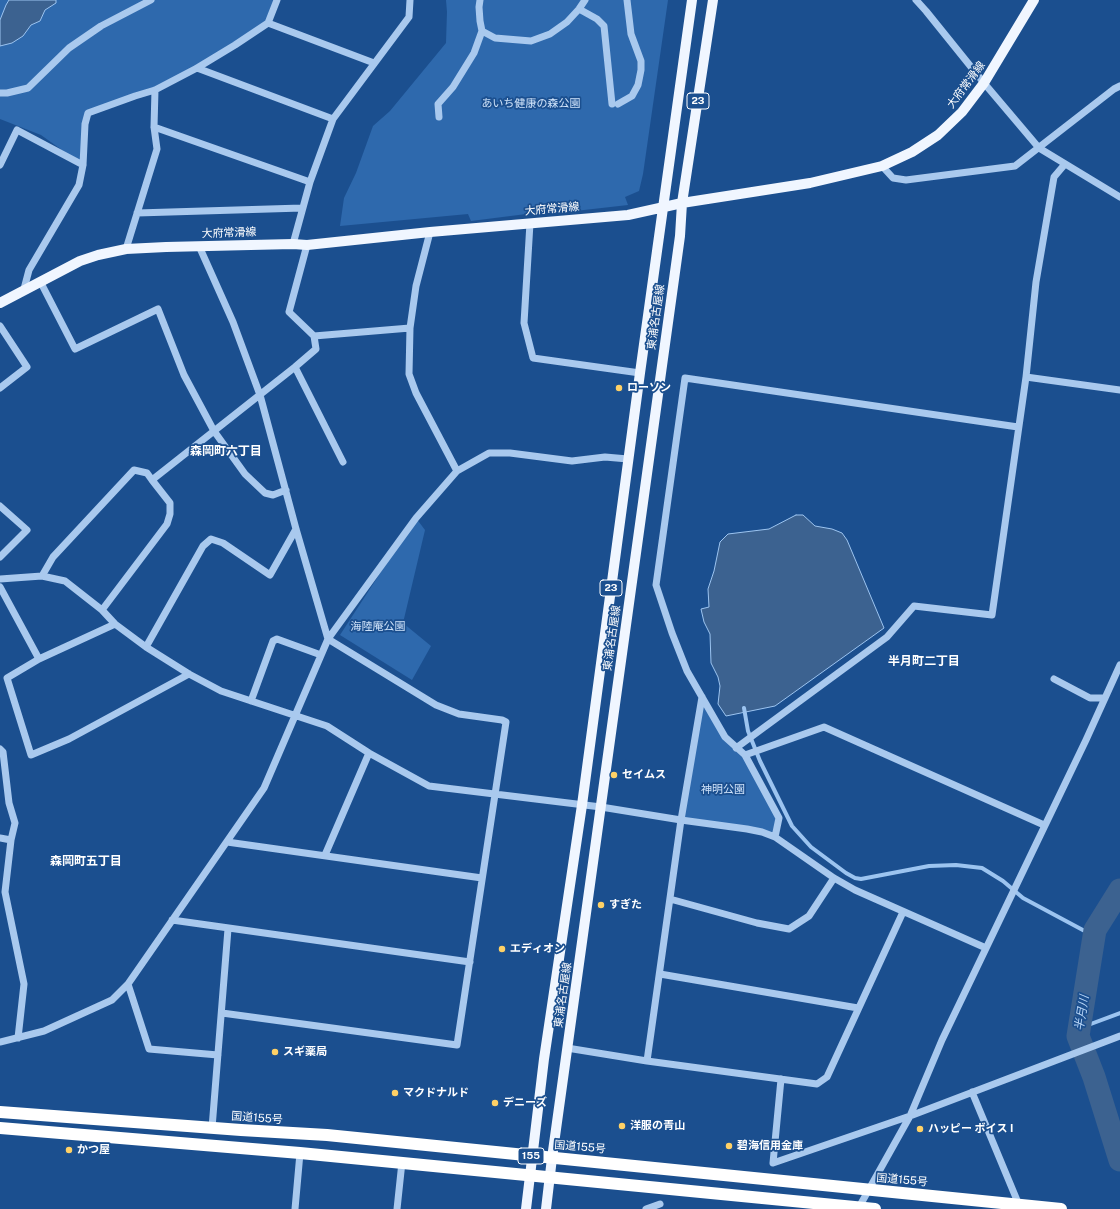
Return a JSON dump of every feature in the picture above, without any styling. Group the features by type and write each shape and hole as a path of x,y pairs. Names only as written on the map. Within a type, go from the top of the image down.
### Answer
{"highway":[{"name":"国道155号","path":"0,1112 327,1135 1061,1209"},
{"name":"155","path":"0,1128 402,1162 875,1209"}],"main road":[{"name":"東浦名古屋線","path":"526,1209 544,1059 582,805 628,459 692,0"},
{"name":"東浦名古屋線","path":"546,1209 680,236 682,203 713,0"},
{"name":"大府常滑線","path":"0,302 80,261 98,255 126,249 199,246 307,245 430,232 628,215 682,203 810,183 882,166 912,152 938,135 962,112 984,84 1034,0"}],"street":[{"path":"0,93 7,93 28,88 69,48 101,26 151,0"},
{"path":"24,289 28,270 79,185 83,165 88,113 155,90 197,68 268,23 277,0"},
{"path":"293,244 310,182 333,119 409,17 410,0"},
{"path":"439,117 438,104 453,86 474,53 482,31 479,7 480,0"},
{"path":"482,31 495,38 531,41 550,34 567,22 580,9 585,0"},
{"path":"580,9 597,19 604,26 615,104 632,96 638,85 641,70 641,61 631,34 627,0"},
{"path":"916,0 984,84 1039,148 1120,196"},
{"path":"268,23 374,63"},
{"path":"197,68 333,119"},
{"path":"882,166 893,178 906,180 1015,166 1120,86"},
{"path":"126,249 157,149 154,127 155,90"},
{"path":"154,127 310,182"},
{"path":"0,165 17,130 83,165"},
{"path":"736,748 887,637 914,606 992,615 1026,377 1036,282 1054,177 1065,164"},
{"path":"137,213 302,208"},
{"path":"530,223 524,323 533,358 640,373"},
{"path":"430,232 416,286 410,328 410,374 416,393 457,470"},
{"path":"152,480 316,349 314,336 289,312 307,245"},
{"path":"199,246 233,322 260,395 296,529 328,639 436,705 459,714 502,720 506,722 457,1045 222,1013"},
{"path":"40,281 75,349 158,309 184,375 214,431 246,474 265,493 273,495 286,490"},
{"path":"0,326 27,367 0,388"},
{"path":"314,336 410,328"},
{"path":"295,367 343,462"},
{"path":"1026,377 1120,390"},
{"path":"775,837 779,818 745,755 724,737 687,671 672,633 656,585 685,378 1018,427"},
{"path":"0,1042 44,1031 112,1000 128,984 264,788 328,639 416,518 457,470 489,453 510,453 572,461 605,456 628,459"},
{"path":"42,576 53,557 134,470 147,473 170,503 170,514 167,524 102,610"},
{"path":"0,506 26,530 0,556"},
{"path":"146,647 203,546 211,539 223,543 270,575 296,529"},
{"path":"0,579 42,576 65,582 102,610 115,624 146,647 189,674 221,691 327,726 368,753 429,786 601,807 747,829 775,837 834,878 855,890 986,948"},
{"path":"0,587 39,659"},
{"path":"115,624 39,659 7,678 31,755 69,739 189,674"},
{"path":"251,702 273,641 277,639 321,655"},
{"path":"858,1208 910,1116 942,1040 1120,665"},
{"path":"1054,679 1090,698 1105,698"},
{"path":"647,1061 681,820 702,697"},
{"path":"745,755 824,727 1044,825"},
{"path":"0,749 3,752 9,803 15,823 11,840 6,892 24,984 18,1038"},
{"path":"324,855 368,753"},
{"path":"0,838 11,840"},
{"path":"227,842 482,878"},
{"path":"670,899 757,923 789,929 809,916 834,878"},
{"path":"567,1048 647,1061 817,1084 827,1077 903,912"},
{"path":"172,920 470,962"},
{"path":"212,1128 228,929"},
{"path":"660,974 858,1008"},
{"path":"128,984 149,1049 218,1055"},
{"path":"781,1079 773,1163 910,1116 1120,1036"},
{"path":"972,1092 1019,1205"},
{"path":"295,1209 300,1153"},
{"path":"397,1209 402,1162"},
{"path":"646,1209 660,1204"}],"green space":[{"path":"0,0 277,0 268,23 155,90 88,113 83,165 41,135 0,119"},
{"name":"あいち健康の森公園","path":"446,0 668,0 643,174 639,191 625,197 628,205 575,211 574,205 542,208 542,212 471,221 468,214 340,226 344,198 356,173 373,126 390,111 446,43"},
{"name":"海陸庵公園","path":"416,518 425,530 403,623 431,646 412,680 340,635"},
{"name":"神明公園","path":"702,697 725,737 745,755 779,818 775,837 681,820"}],"shaded area":[{"path":"9,0 56,0 56,3 45,10 40,21 31,25 23,36 12,43 0,46 0,20"},
{"path":"796,515 803,515 815,526 832,529 842,533 847,540 884,628 775,706 726,716 718,704 720,686 718,677 711,663 710,634 704,622 701,609 709,607 708,589 714,571 720,542 728,534 769,529"}],"waterway":[{"path":"744,708 748,731 760,761 792,826 811,847 846,873 855,878 861,879 929,866 956,865 982,868 1003,881 1023,898 1094,936"},
{"name":"半月川","path":"1120,890 1095,930 1078,1036 1094,1077 1120,1160"},
{"path":"1080,1028 1120,1013"}],"place":[{"name":"ローソン","path":"619,388"},
{"name":"セイムス","path":"614,775"},
{"name":"すぎた","path":"601,905"},
{"name":"エディオン","path":"502,949"},
{"name":"スギ薬局","path":"275,1052"},
{"name":"マクドナルド","path":"395,1093"},
{"name":"デニーズ","path":"495,1103"},
{"name":"洋服の青山","path":"622,1126"},
{"name":"ハッピー ボイス I","path":"920,1129"},
{"name":"碧海信用金庫","path":"729,1146"},
{"name":"かつ屋","path":"69,1150"}],"district":[{"name":"森岡町六丁目","path":"226,451"},
{"name":"半月町二丁目","path":"924,661"},
{"name":"森岡町五丁目","path":"86,861"}]}
